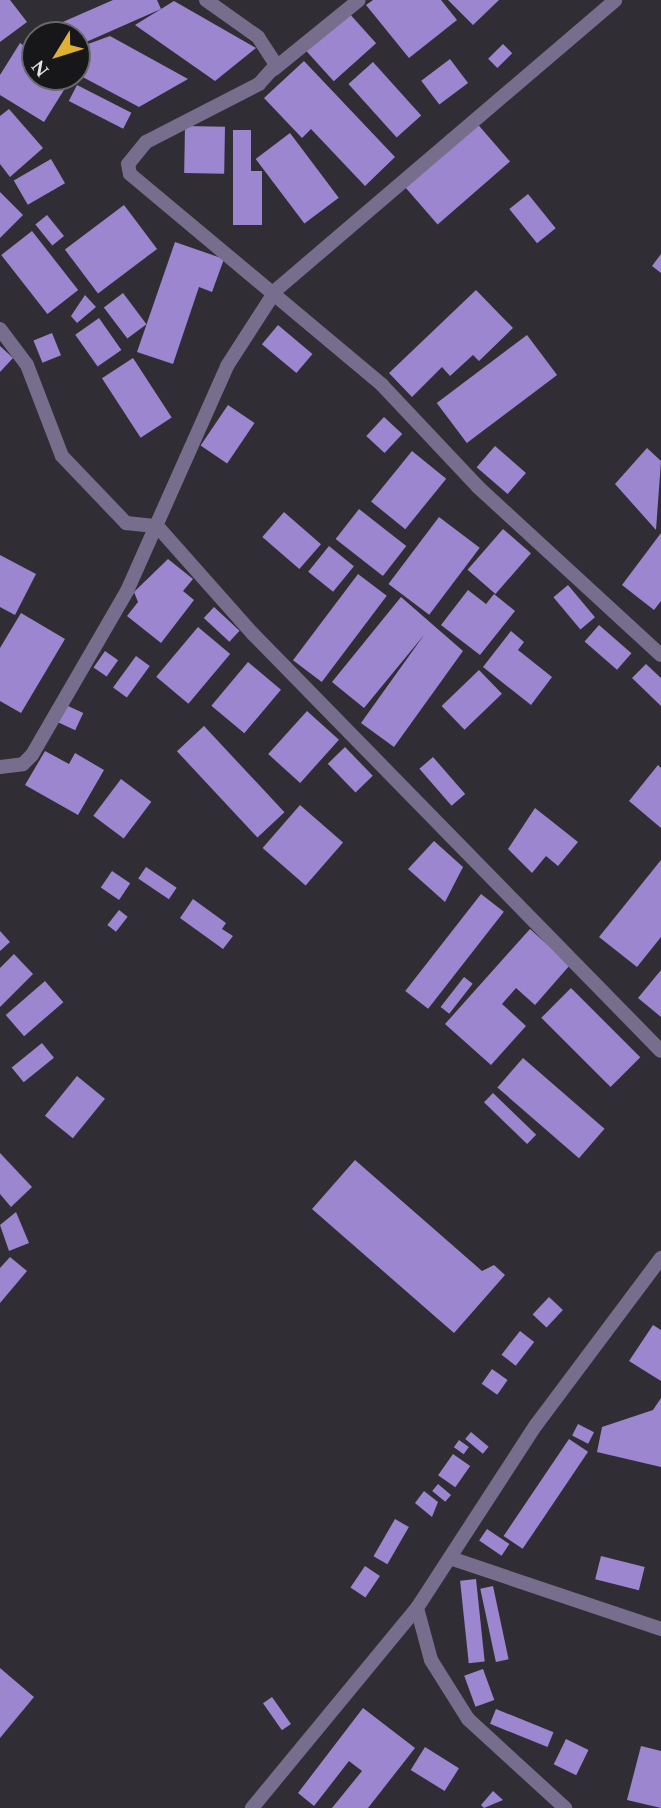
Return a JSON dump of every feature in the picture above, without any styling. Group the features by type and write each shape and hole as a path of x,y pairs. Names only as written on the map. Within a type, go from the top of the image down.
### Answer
{"street":[{"path":"206,0 258,37 274,54 274,69"},
{"path":"359,0 259,84 146,142 128,164 138,183 276,290 661,655"},
{"path":"0,767 23,765 32,755 157,526 227,366 276,290 615,0"},
{"path":"0,329 27,365 62,456 126,523 157,526 253,634 661,1051"},
{"path":"252,1808 417,1608 536,1426 661,1258"},
{"path":"450,1558 661,1629"},
{"path":"417,1608 431,1660 468,1719 565,1808"}],"building":[{"path":"0,0 10,0 26,21 21,21 21,26 0,42"},
{"path":"113,0 157,0 161,9 91,40 91,21 65,21"},
{"path":"373,0 441,0 457,20 409,58 366,5"},
{"path":"448,0 499,0 473,25"},
{"path":"174,1 256,48 215,81 135,25"},
{"path":"348,12 376,43 334,81 306,50"},
{"path":"110,36 188,79 139,107 91,81 91,43"},
{"path":"20,43 21,91 63,91 44,122 0,95 0,75"},
{"path":"503,44 512,53 497,68 488,59"},
{"path":"450,59 468,83 439,105 421,81"},
{"path":"304,61 395,157 365,186 311,129 302,138 264,98"},
{"path":"373,62 421,116 397,138 348,84"},
{"path":"74,91 89,91 131,113 123,129 69,101"},
{"path":"9,109 43,148 10,177 0,164 0,116"},
{"path":"474,120 510,162 438,224 402,183"},
{"path":"185,126 225,127 224,174 184,173"},
{"path":"233,130 251,130 251,171 262,171 262,225 233,225"},
{"path":"290,133 339,198 304,224 256,159"},
{"path":"51,159 65,183 28,205 14,180"},
{"path":"0,192 23,215 0,238"},
{"path":"528,194 556,228 537,243 509,209"},
{"path":"124,205 157,249 98,293 65,250"},
{"path":"47,215 64,236 52,245 35,224"},
{"path":"32,231 78,290 47,314 1,255"},
{"path":"175,242 224,259 212,292 199,287 173,364 137,352"},
{"path":"661,254 661,273 652,266"},
{"path":"476,290 513,328 479,361 473,355 450,376 442,367 412,397 389,373"},
{"path":"123,293 146,324 127,339 104,307"},
{"path":"85,295 96,307 77,323 71,316"},
{"path":"99,318 121,350 98,367 75,335"},
{"path":"278,325 312,354 296,373 262,344"},
{"path":"52,333 61,355 42,363 33,340"},
{"path":"527,335 557,375 467,443 437,403"},
{"path":"0,346 13,358 0,372"},
{"path":"133,358 172,418 141,438 102,378"},
{"path":"228,405 255,423 227,464 201,446"},
{"path":"384,417 402,434 385,453 366,436"},
{"path":"495,446 526,473 508,494 477,467"},
{"path":"647,448 661,461 656,530 615,484"},
{"path":"412,451 446,479 405,529 371,502"},
{"path":"359,509 406,546 383,576 336,539"},
{"path":"284,512 321,544 299,569 262,537"},
{"path":"439,517 480,548 429,615 388,584"},
{"path":"503,529 531,553 495,594 468,570"},
{"path":"661,533 661,601 654,610 622,585"},
{"path":"329,546 354,566 333,592 308,572"},
{"path":"0,555 36,574 15,615 0,607"},
{"path":"168,559 193,579 183,591 194,600 161,643 127,616 138,602 134,592"},
{"path":"358,574 387,596 322,682 293,660"},
{"path":"568,585 595,617 580,629 553,597"},
{"path":"468,590 486,604 494,594 515,611 480,655 441,625"},
{"path":"401,597 463,651 394,747 361,723 424,635 364,708 332,682"},
{"path":"214,607 240,631 229,642 204,618"},
{"path":"21,613 65,639 21,713 0,701 0,648"},
{"path":"599,625 631,653 617,670 585,642"},
{"path":"198,627 230,654 188,704 156,677"},
{"path":"511,631 524,642 518,650 552,677 531,705 483,667"},
{"path":"105,651 118,660 107,677 94,667"},
{"path":"136,656 150,666 127,698 113,688"},
{"path":"248,662 281,690 244,733 211,706"},
{"path":"646,664 661,678 661,706 632,678"},
{"path":"479,670 502,694 465,730 442,706"},
{"path":"66,705 83,713 75,730 58,722"},
{"path":"307,711 339,740 300,783 268,754"},
{"path":"204,726 284,812 257,838 177,751"},
{"path":"345,747 373,776 356,792 328,764"},
{"path":"45,751 69,764 75,753 104,770 78,815 25,785"},
{"path":"433,757 465,794 452,806 419,769"},
{"path":"658,765 661,768 661,828 629,801"},
{"path":"121,779 151,802 124,839 93,816"},
{"path":"300,805 343,842 306,885 263,848"},
{"path":"535,808 578,842 558,866 546,856 532,873 508,849"},
{"path":"434,841 463,867 445,902 408,869"},
{"path":"661,860 661,937 637,967 599,937"},
{"path":"146,867 177,888 169,899 138,879"},
{"path":"112,871 130,883 119,900 101,888"},
{"path":"481,894 504,912 428,1009 405,991"},
{"path":"193,899 226,923 222,929 233,936 223,949 180,918"},
{"path":"119,910 128,917 116,932 107,925"},
{"path":"530,929 570,965 535,1005 516,988 502,1004 526,1026 491,1065 445,1024"},
{"path":"0,931 10,942 0,951"},
{"path":"14,954 33,974 0,1007 0,968"},
{"path":"661,970 661,1017 638,998"},
{"path":"464,977 473,984 449,1014 441,1007"},
{"path":"45,981 63,1002 24,1036 6,1015"},
{"path":"571,988 640,1057 611,1087 541,1018"},
{"path":"42,1043 54,1058 24,1082 12,1068"},
{"path":"523,1058 605,1129 579,1158 497,1087"},
{"path":"77,1076 105,1099 73,1138 45,1116"},
{"path":"493,1093 536,1135 527,1144 484,1102"},
{"path":"0,1153 32,1187 11,1207 0,1194"},
{"path":"355,1160 482,1271 494,1265 505,1275 454,1333 312,1209"},
{"path":"16,1212 29,1243 9,1251 0,1225"},
{"path":"10,1257 27,1271 0,1303 0,1268"},
{"path":"549,1297 563,1310 547,1328 533,1315"},
{"path":"653,1325 661,1330 661,1381 629,1361"},
{"path":"520,1331 534,1342 516,1366 502,1355"},
{"path":"492,1369 508,1380 497,1395 482,1384"},
{"path":"661,1398 661,1467 597,1452 602,1427 653,1410"},
{"path":"578,1424 594,1432 588,1444 572,1436"},
{"path":"471,1432 489,1447 483,1454 465,1439"},
{"path":"569,1439 588,1452 523,1549 504,1536"},
{"path":"459,1440 469,1447 464,1454 454,1447"},
{"path":"453,1454 470,1466 455,1487 438,1475"},
{"path":"438,1484 451,1495 445,1502 432,1491"},
{"path":"424,1491 438,1502 432,1517 415,1503"},
{"path":"395,1519 409,1527 387,1564 374,1556"},
{"path":"487,1529 509,1544 502,1556 479,1541"},
{"path":"601,1556 645,1567 639,1590 595,1579"},
{"path":"365,1566 380,1576 365,1598 350,1588"},
{"path":"476,1579 485,1662 469,1663 460,1581"},
{"path":"493,1586 509,1659 496,1662 480,1589"},
{"path":"0,1668 34,1697 0,1738"},
{"path":"483,1669 494,1700 475,1707 464,1676"},
{"path":"272,1697 291,1724 282,1730 263,1703"},
{"path":"363,1708 415,1748 368,1808 332,1808 362,1771 349,1761 314,1806 298,1793"},
{"path":"496,1709 553,1732 547,1747 490,1724"},
{"path":"566,1739 588,1750 576,1775 554,1764"},
{"path":"641,1746 661,1751 661,1808 627,1800"},
{"path":"425,1747 459,1768 445,1791 411,1770"},
{"path":"493,1791 503,1800 484,1808 481,1805"}]}
